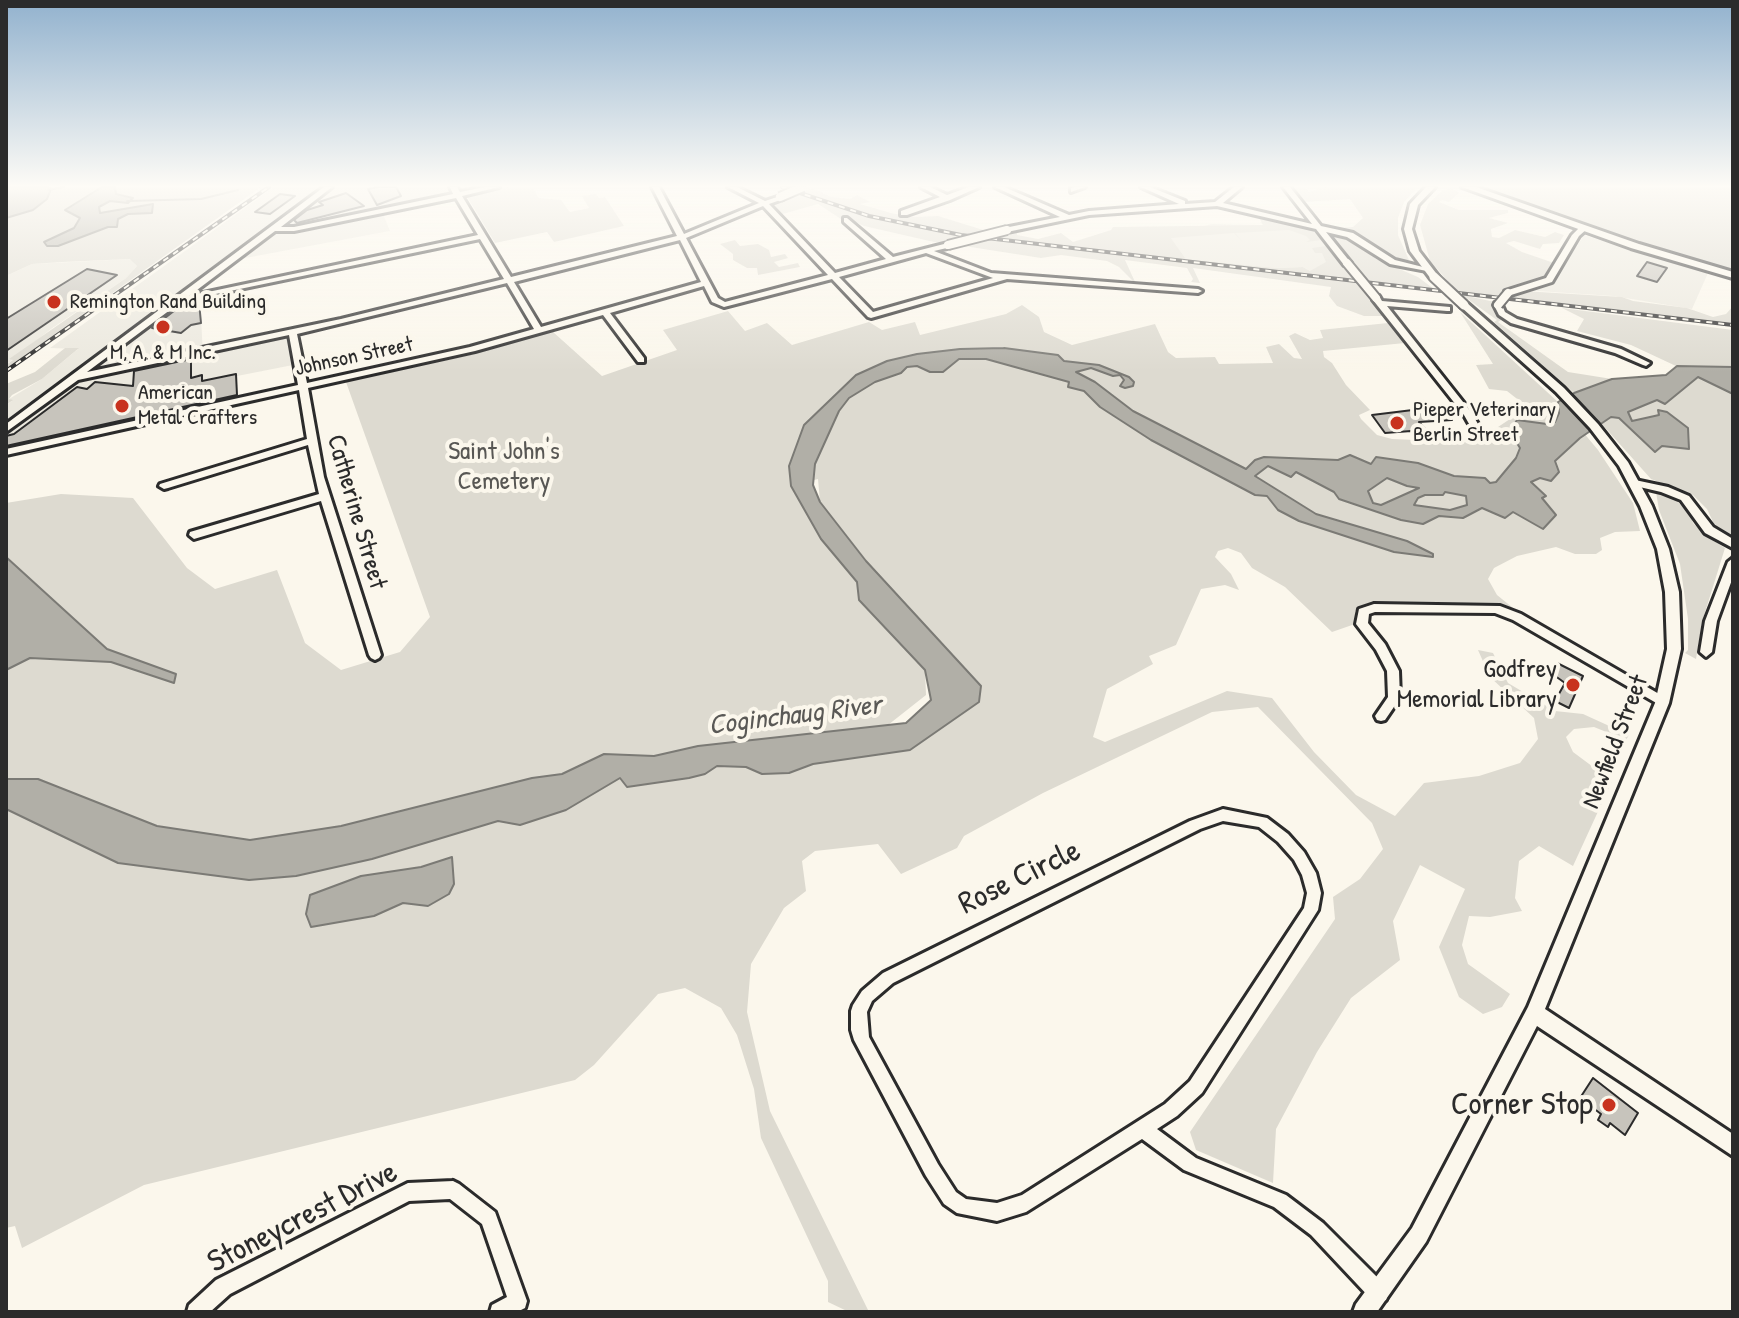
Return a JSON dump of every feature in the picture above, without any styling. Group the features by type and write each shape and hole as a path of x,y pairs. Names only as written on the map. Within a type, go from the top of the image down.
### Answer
{"highway":[{"path":"1649,249 1733,275"}],"main road":[{"name":"Newfield Street","path":"1364,1312 1401,1263 1439,1199 1534,1013 1662,701 1674,649 1672,592 1663,549 1635,483 1612,447 1560,390 1430,273 1414,249"},
{"path":"1534,1013 1733,1146"}],"street":[{"path":"6,429 247,249"},
{"path":"178,300 423,249"},
{"path":"490,249 539,330"},
{"path":"73,378 293,333 637,249"},
{"path":"688,249 715,300 721,305 936,249"},
{"path":"806,249 871,315 1008,276"},
{"path":"878,249 892,261"},
{"path":"1335,249 1468,414 1480,436"},
{"path":"1373,249 1393,262 1430,273"},
{"path":"1568,249 1549,280 1508,293 1498,305 1502,313 1514,321 1618,351 1646,363"},
{"path":"927,251 979,272 1198,291"},
{"name":"Johnson Street","path":"6,452 472,349 706,283"},
{"path":"1378,301 1447,309"},
{"path":"605,312 641,360"},
{"name":"Catherine Street","path":"293,333 305,386 311,441 325,496 375,655"},
{"path":"164,486 311,441"},
{"path":"1635,483 1664,489 1685,498 1709,530 1733,544"},
{"path":"194,535 325,496"},
{"path":"1706,652 1711,621 1733,562"},
{"path":"1381,716 1394,698 1393,671 1381,647 1362,624 1363,612 1374,608 1496,609 1517,617 1662,701"},
{"name":"Rose Circle","path":"1223,815 1252,819 1283,838 1299,856 1309,873 1314,893 1311,910 1196,1087 1143,1129 1026,1203 997,1212 963,1207 941,1187 869,1053 859,1030 859,1011 867,996 888,978 1195,825 1223,815"},
{"path":"1143,1129 1190,1164 1280,1201 1317,1229 1379,1293"},
{"name":"Stoneycrest Drive","path":"196,1312 223,1287 408,1192 453,1190 489,1218 519,1306 499,1312"}],"shaded area":[{"path":"188,249 296,249 224,262 189,287 200,298 203,355 287,338 293,365 237,376 237,405 6,455 6,405 12,401 9,399 42,379 78,349 50,348"},
{"path":"1178,249 1329,249 1349,272 1310,271 1303,267 1277,268 1186,259"},
{"path":"1575,249 1628,249 1708,273 1692,309 1613,296 1522,290 1556,279"},
{"path":"131,259 137,266 126,278 51,329 6,365 6,276 32,264"},
{"path":"1004,348 1058,355 1064,361 1099,365 1129,377 1134,382 1133,386 1125,388 1120,386 1124,380 1120,375 1113,376 1091,368 1076,372 1095,382 1133,411 1246,469 1255,460 1264,457 1338,460 1350,455 1371,464 1376,457 1418,463 1454,476 1485,478 1490,483 1496,482 1516,458 1520,448 1510,432 1517,420 1547,424 1555,422 1559,413 1558,402 1612,379 1666,375 1677,366 1733,367 1733,394 1698,377 1665,404 1657,400 1628,412 1632,421 1659,415 1658,410 1667,412 1688,428 1689,449 1662,446 1655,452 1619,418 1611,417 1580,438 1555,461 1559,472 1551,481 1540,478 1531,482 1546,496 1542,498 1556,515 1543,529 1513,512 1505,518 1482,508 1463,518 1439,516 1423,524 1401,520 1339,499 1334,492 1296,472 1291,477 1268,466 1255,476 1316,514 1407,541 1433,554 1433,557 1394,552 1299,521 1278,510 1267,496 1255,495 1151,440 1100,407 1084,391 1068,387 1069,382 986,359 959,359 943,372 907,367 901,373 875,382 849,398 839,411 815,464 813,485 820,502 866,561 981,686 979,702 910,750 813,764 789,773 762,774 746,767 717,766 705,774 689,778 627,787 620,778 566,810 520,825 498,821 372,859 296,876 249,880 118,863 6,809 6,779 38,779 157,826 250,840 341,826 532,778 562,774 604,754 654,756 698,746 906,723 931,700 925,670 859,600 857,582 821,539 791,486 789,466 804,425 856,375 887,361 960,349","holes":["1387,478 1407,486 1419,488 1381,505 1373,503 1368,491","1445,492 1466,496 1467,505 1450,510 1414,505 1418,498 1425,495 1443,495"]},
{"path":"6,557 107,649 176,674 174,683 111,662 30,658 6,670"},
{"path":"452,857 454,884 449,894 428,906 403,903 374,916 311,927 306,914 310,895 361,876 421,867"}],"green space":[{"path":"6,249 175,249 6,369 6,365 13,360 9,359 126,278 137,266 130,259 32,264 6,276"},
{"path":"726,249 766,249 771,257 785,254 788,258 774,262 779,267 798,263 800,267 758,275 757,268 747,268 733,260 733,254"},
{"path":"980,249 1179,249 1186,259 1277,268 1303,267 1310,271 1326,262 1322,253 1315,253 1312,249 1328,249 1384,316 1364,316 1337,306 1329,296 1331,287 1193,268 1200,283 1191,282 1193,279 1187,268 1125,260 1136,284 1119,267 1107,261 1061,255 1041,258"},
{"path":"1342,249 1364,249 1376,259 1418,277 1434,289 1366,281"},
{"path":"1379,249 1404,249 1409,260 1394,260"},
{"path":"1427,249 1516,249 1554,263 1548,275 1495,296 1457,291 1430,261"},
{"path":"1656,249 1733,249 1733,271"},
{"path":"1523,291 1622,297 1687,308 1713,317 1726,314 1733,306 1733,323 1508,297"},
{"path":"1462,295 1495,302 1496,311 1504,318 1498,322 1568,372 1612,379 1666,375 1676,366 1631,345 1577,331 1584,319 1562,308 1733,330 1733,536 1725,535 1714,524 1707,509 1693,495 1651,479 1574,393 1494,322 1497,320"},
{"name":"Saint John's Cemetery","path":"1022,305 1039,317 1044,332 1072,345 1155,324 1168,352 1176,358 1215,357 1219,364 1273,363 1266,347 1279,344 1294,358 1302,359 1289,336 1295,333 1310,340 1323,338 1320,330 1388,323 1405,343 1323,351 1324,357 1332,363 1346,385 1370,410 1359,415 1361,419 1377,435 1392,439 1463,442 1491,438 1489,433 1510,419 1505,403 1521,402 1507,391 1489,389 1476,365 1493,364 1460,312 1558,402 1598,450 1633,503 1640,531 1615,532 1600,538 1602,550 1596,554 1575,554 1556,547 1517,556 1494,568 1488,579 1497,595 1528,620 1503,607 1374,604 1355,611 1355,624 1332,632 1285,587 1252,568 1241,553 1228,548 1218,551 1215,557 1231,574 1239,590 1225,585 1201,589 1176,645 1149,656 1153,664 1107,689 1093,737 1105,742 1227,691 1272,698 1314,752 1356,795 1395,816 1424,783 1479,776 1520,763 1538,739 1534,718 1490,677 1478,650 1493,653 1508,683 1555,711 1583,714 1629,735 1626,740 1594,727 1574,729 1566,737 1573,752 1612,781 1573,866 1539,846 1519,861 1515,898 1522,911 1490,917 1469,916 1462,945 1468,964 1510,994 1502,1007 1483,1014 1459,997 1439,947 1465,889 1420,865 1393,921 1400,960 1351,998 1317,1052 1276,1129 1273,1183 1196,1150 1190,1132 1335,919 1333,897 1360,879 1383,849 1372,823 1258,707 1212,712 1043,793 964,836 957,848 901,874 878,844 815,851 802,861 806,891 784,908 751,964 747,1012 770,1111 869,1312 849,1312 828,1302 828,1281 761,1138 754,1089 737,1035 721,1008 685,988 658,994 594,1065 575,1080 144,1185 22,1248 15,1226 6,1228 6,503 61,494 133,498 187,568 215,589 277,570 305,643 341,670 400,652 430,617 346,382 474,354 552,331 602,376 677,350 663,330 728,311 745,331 767,323 792,345 869,322 882,330 915,322 920,335 1006,314","holes":["1108,394 1133,411 1169,432 1150,439 1092,400","818,479 820,502 979,702 789,773 762,774 746,767 717,766 705,774 690,777 698,746 888,725 926,695 925,670 859,601 857,582 821,539 792,486"]},
{"path":"65,348 79,348 42,379 12,395 9,399 13,400 6,405 6,384 35,372"},
{"path":"1656,492 1674,499 1689,512 1693,523 1706,536 1725,548 1702,622 1696,659 1685,653 1688,650 1688,619 1680,564 1659,510"}],"building":[{"path":"1647,262 1667,268 1657,282 1637,276"},
{"name":"Remington Rand Building","path":"87,269 117,275 6,351 6,319"},
{"path":"199,302 201,323 191,325 181,333 152,328 183,304"},
{"name":"American Metal Crafters","path":"191,359 191,378 202,375 202,381 236,374 237,395 6,446 6,436 14,434 77,387 87,389 95,382 133,386 134,371"},
{"name":"Pieper Veterinary Berlin Street","path":"1429,408 1452,420 1419,422 1426,430 1421,431 1425,436 1415,436 1411,431 1385,433 1372,415"},
{"name":"Godfrey Memorial Library","path":"1557,663 1583,676 1569,708 1555,701 1565,683 1551,673"},
{"name":"Corner Stop","path":"1593,1078 1638,1113 1625,1135 1610,1123 1608,1127 1598,1120 1601,1114 1580,1098"}],"railway":[{"path":"6,371 181,249"},
{"path":"1077,249 1733,325"}],"place":[{"name":"Remington Rand Building","path":"54,302"},
{"name":"M, A, & M Inc.","path":"163,327"},
{"name":"American Metal Crafters","path":"122,406"},
{"name":"Pieper Veterinary Berlin Street","path":"1397,423"},
{"name":"Godfrey Memorial Library","path":"1573,685"},
{"name":"Corner Stop","path":"1609,1105"}],"water label":[{"name":"Coginchaug River","path":"795,716"}]}
